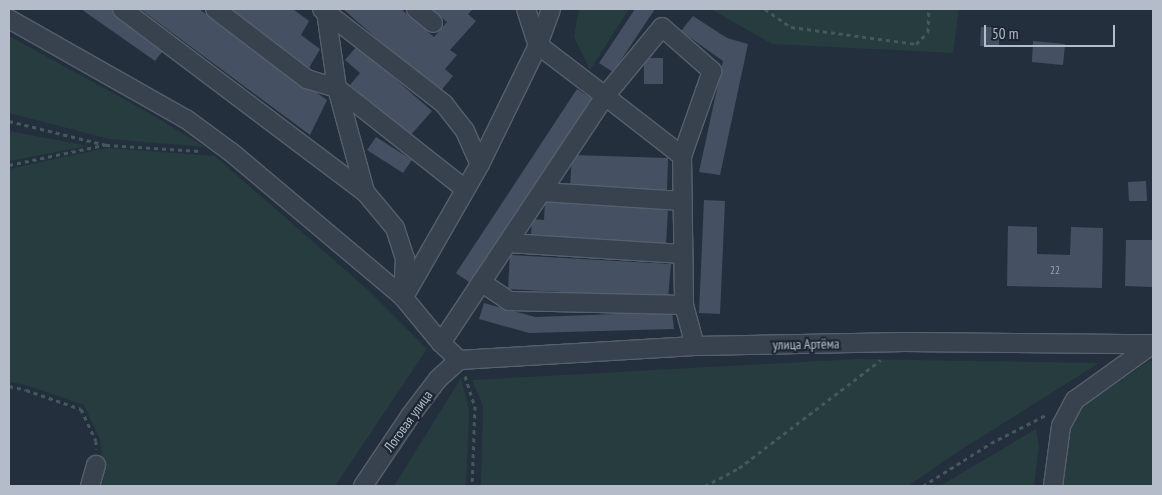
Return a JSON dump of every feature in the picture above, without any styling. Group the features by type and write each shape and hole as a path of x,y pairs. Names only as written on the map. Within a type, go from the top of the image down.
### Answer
{"street":[{"path":"122,9 365,192 395,228 405,258 403,297"},
{"path":"215,9 308,79 337,88 465,189"},
{"path":"416,9 433,23"},
{"path":"526,9 538,45 682,156"},
{"path":"403,297 480,164 538,45 551,9"},
{"path":"325,10 337,88 365,192"},
{"path":"325,10 444,104 465,131 480,164"},
{"path":"9,19 186,118 231,152 403,297 441,343 460,360"},
{"path":"441,343 605,96 662,27 712,71 682,156 684,305 695,346"},
{"path":"542,192 683,201"},
{"path":"508,243 683,254"},
{"path":"480,282 509,301 684,305"},
{"name":"улица Артёма","path":"460,360 695,346 906,342 1153,344"},
{"path":"1053,486 1061,426 1075,400 1153,344"},
{"name":"Логовая улица","path":"363,486 410,416 438,380 460,360"},
{"path":"90,486 96,465"}],"path":[{"path":"765,9 791,27 916,44 928,32 929,9"},
{"path":"9,121 106,145 231,152"},
{"path":"9,165 106,145"},
{"path":"460,360 475,406 472,486"},
{"path":"705,486 739,468 882,360"},
{"path":"9,386 81,409 96,441 96,465"},
{"path":"923,486 991,443 1050,413"}],"green space":[{"path":"579,9 629,9 590,70 574,37"},
{"path":"711,9 959,9 953,53 772,44"},
{"path":"9,36 144,110 205,147 109,139 9,113"},
{"path":"9,131 88,146 9,161"},
{"path":"106,148 215,156 367,289 427,349 335,486 97,486 102,462 100,439 84,405 26,385 9,382 9,169"},
{"path":"857,359 1099,363 959,451 908,486 481,486 483,406 472,380"},
{"path":"1149,361 1153,361 1153,486 1059,486 1070,415"},
{"path":"461,378 469,410 466,486 394,486"},
{"path":"1036,429 1039,446 1034,486 940,486"}],"building":[{"path":"81,9 110,9 165,48 155,61"},
{"path":"140,9 199,9 327,100 310,135"},
{"path":"230,9 293,9 309,21 301,35 320,49 309,68"},
{"path":"343,9 401,9 434,37 447,22 431,9 473,9 468,14 476,21 450,50 457,55 445,69 453,76 439,93"},
{"path":"635,9 655,9 613,72 599,63"},
{"path":"693,16 727,38 748,44 720,175 699,172 723,61 681,31"},
{"path":"981,27 999,27 999,47 980,46"},
{"path":"1033,41 1065,44 1063,65 1032,62"},
{"path":"357,46 432,111 409,137 350,85 360,73 345,60"},
{"path":"644,58 663,58 663,84 644,84"},
{"path":"577,89 592,99 473,285 456,273"},
{"path":"376,137 412,160 403,173 367,150"},
{"path":"572,155 668,158 667,191 570,188"},
{"path":"1146,181 1147,201 1129,201 1128,182"},
{"path":"704,200 725,201 720,314 699,313"},
{"path":"545,202 668,210 666,244 531,235 532,219 544,220"},
{"path":"1008,226 1037,227 1037,254 1070,255 1071,227 1103,228 1102,288 1007,286"},
{"path":"1126,240 1153,240 1153,287 1125,286"},
{"path":"510,255 671,264 668,298 508,289"},
{"path":"484,303 535,317 672,312 674,329 529,333 479,319"}]}
